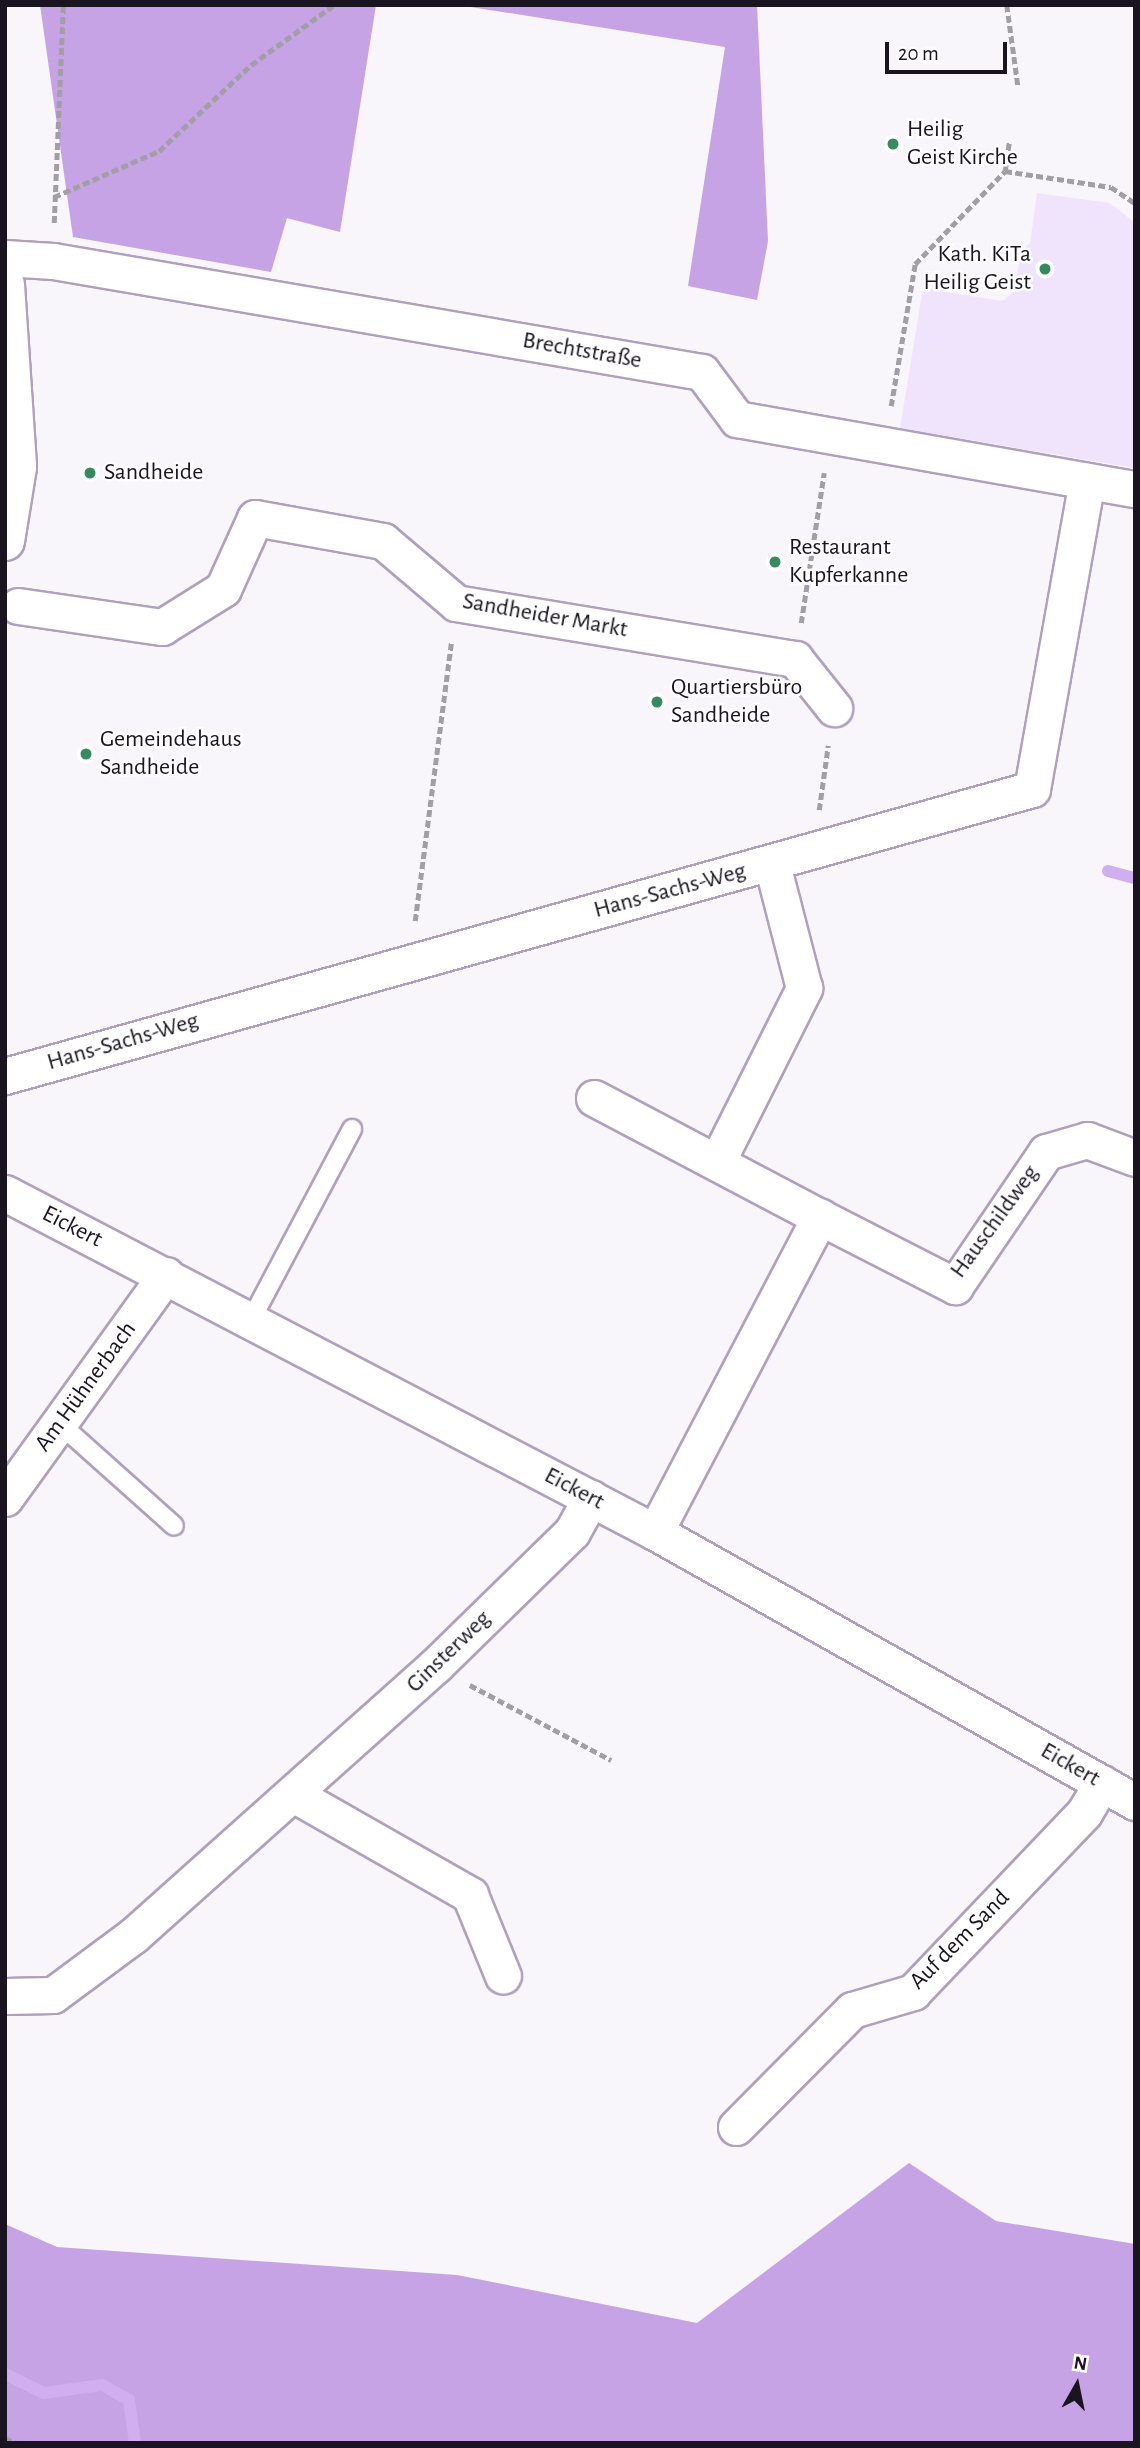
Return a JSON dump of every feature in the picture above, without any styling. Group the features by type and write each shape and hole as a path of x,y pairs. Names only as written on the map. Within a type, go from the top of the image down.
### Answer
{"street":[{"name":"Brechtstraße","path":"5,258 53,261 702,372 737,419 1135,489"},
{"path":"5,285 17,467 5,541"},
{"name":"Hans-Sachs-Weg","path":"5,1076 410,960 772,864 1032,789 1087,481"},
{"name":"Sandheider Markt","path":"18,606 162,627 223,589 255,518 383,541 456,603 795,659"},
{"path":"795,659 834,708"},
{"path":"717,1162 804,988 772,864"},
{"name":"Hauschildweg","path":"594,1098 955,1286 1046,1152 1087,1140 1135,1158"},
{"name":"Eickert","path":"5,1193 251,1318 655,1532 1135,1802"},
{"path":"655,1532 820,1217"},
{"name":"Am Hühnerbach","path":"5,1498 166,1275"},
{"name":"Ginsterweg","path":"5,1996 53,1995 134,1935 295,1795 435,1666 572,1532 591,1498"},
{"name":"Auf dem Sand","path":"736,2127 852,2010 913,1992 1084,1813 1102,1783"},
{"path":"295,1795 470,1895 503,1976"}],"lane":[{"path":"251,1318 352,1129"},
{"path":"59,1423 174,1526"}],"path":[{"path":"53,261 64,5"},
{"path":"54,197 159,151 251,65 334,5"},
{"path":"1007,5 1018,85"},
{"path":"884,445 915,264 1005,171 1009,142"},
{"path":"1005,171 1111,187 1135,203"},
{"path":"795,659 830,435"},
{"path":"410,960 452,635"},
{"path":"813,852 834,708"},
{"path":"435,1666 611,1760"},
{"path":"5,2438 17,2443"}],"shaded area":[{"path":"40,5 376,5 340,232 287,218 271,272 73,237"},
{"path":"458,5 757,5 768,241 757,300 688,286 725,47"},
{"path":"1037,193 1110,203 1135,223 1135,468 900,428 923,288 1002,301 1013,293 1022,250 1030,243"},
{"path":"909,2163 996,2221 1135,2244 1135,2443 5,2443 5,2224 57,2247 457,2275 697,2323"}],"waterway":[{"path":"1108,871 1135,878"},
{"path":"5,2374 44,2393 102,2385 129,2400 135,2443"}],"place":[{"name":"Heilig Geist Kirche","path":"893,144"},
{"name":"Kath. KiTa Heilig Geist","path":"1045,269"},
{"name":"Sandheide","path":"90,473"},
{"name":"Restaurant Kupferkanne","path":"775,562"},
{"name":"Quartiersbüro Sandheide","path":"657,702"},
{"name":"Gemeindehaus Sandheide","path":"86,754"}]}
